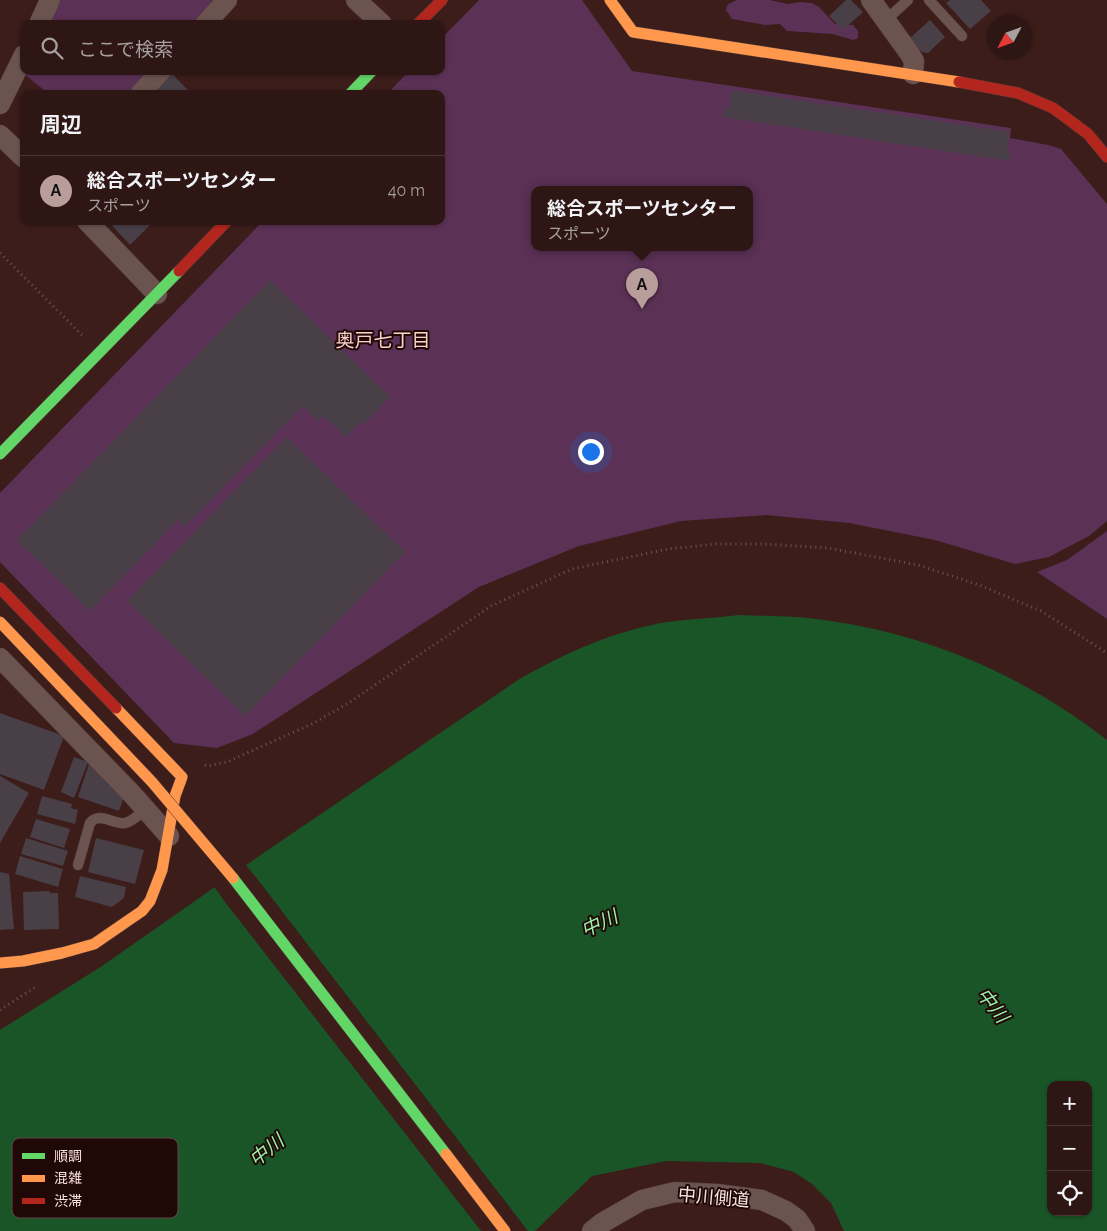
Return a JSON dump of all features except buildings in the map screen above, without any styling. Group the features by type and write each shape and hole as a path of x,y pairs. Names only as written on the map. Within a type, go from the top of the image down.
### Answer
{"street":[{"path":"41,20 50,0"},
{"path":"209,20 227,0"},
{"path":"356,0 378,20"},
{"path":"422,20 442,0"},
{"path":"610,0 633,32 913,74 1018,93 1053,108 1088,134 1107,157"},
{"path":"870,0 910,54 914,61 913,74"},
{"path":"0,104 20,63"},
{"path":"144,90 157,75"},
{"path":"354,90 368,75"},
{"path":"0,135 20,154"},
{"path":"91,225 157,294"},
{"path":"0,454 223,225"},
{"path":"0,588 182,777 174,796 162,870 150,901 142,911 94,944 23,961 0,963"},
{"path":"0,622 152,782 224,866 505,1231"},
{"path":"0,658 169,836"},
{"name":"中川側道","path":"592,1231 602,1223 642,1200 675,1192 716,1194 762,1200 786,1210 797,1219 805,1231"}],"lane":[{"path":"885,21 908,0"},
{"path":"929,0 962,36"},
{"path":"78,865 90,823 93,819 98,817 122,824 128,823 146,810"}],"path":[{"path":"0,253 88,341"},
{"path":"202,763 208,766 228,762 314,723 350,702 491,606 572,569 668,549 716,544 764,544 828,548 918,565 979,585 1041,611 1107,653"}],"shaded area":[{"path":"60,0 217,0 199,20 50,20"},
{"path":"479,0 582,0 632,71 1011,128 1010,138 1061,149 1107,204 1107,521 1089,536 1049,557 1015,564 935,540 849,523 766,515 681,521 579,546 479,587 253,734 217,748 174,743 0,562 0,493 259,225 445,225 445,90 391,90 405,75 445,75 445,35"},
{"path":"737,0 770,0 788,4 812,3 819,7 835,24 853,25 858,31 858,38 853,40 833,34 787,31 780,24 765,25 732,19 726,10 728,4"},
{"path":"25,75 148,75 135,90 44,90"},
{"path":"1107,531 1107,619 1037,572 1067,560"}],"water":[{"name":"中川","path":"739,615 782,616 849,624 889,633 928,644 966,658 1003,675 1039,694 1107,740 1107,1231 844,1231 831,1203 812,1184 794,1172 760,1163 666,1161 592,1176 535,1231 0,1231 0,1030 102,966 262,854 521,678 574,651 610,637 667,622"}],"pier":[{"path":"244,863 528,1231 481,1231 225,902 213,885"}],"traffic: fast":[{"path":"354,90 368,75"},
{"path":"0,454 179,271"},
{"path":"233,878 446,1154"}],"traffic: slow":[{"path":"610,0 633,32 959,82"},
{"path":"0,622 152,782 233,878"},
{"path":"0,963 23,961 94,944 142,911 150,901 162,870 175,796 182,777 116,708"},
{"path":"446,1154 505,1231"}],"traffic: jam":[{"path":"422,20 442,0"},
{"path":"959,82 1018,93 1053,108 1088,134 1107,157"},
{"path":"179,271 223,225"},
{"path":"0,588 116,708"}],"place":[{"name":"総合スポーツセンター","path":"642,309"}],"district":[{"name":"奥戸七丁目","path":"383,340"}]}
